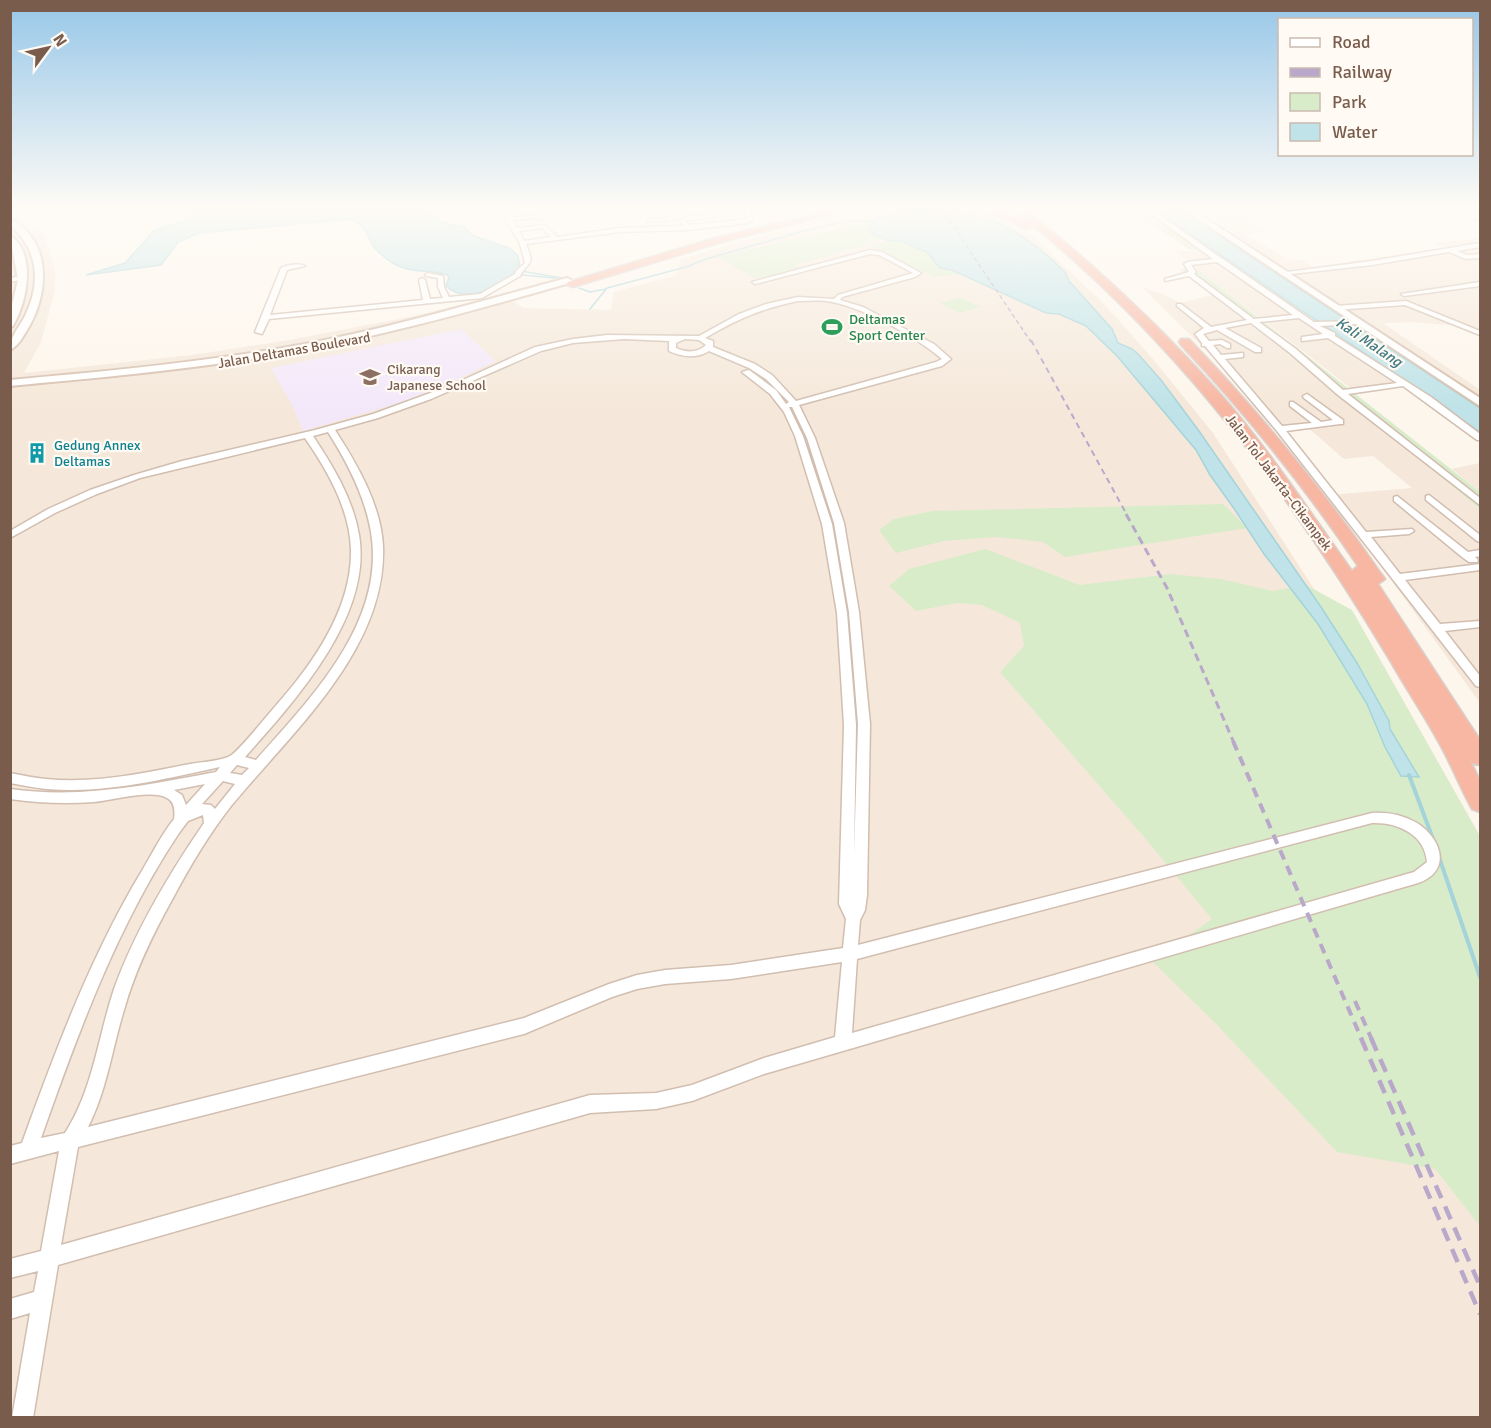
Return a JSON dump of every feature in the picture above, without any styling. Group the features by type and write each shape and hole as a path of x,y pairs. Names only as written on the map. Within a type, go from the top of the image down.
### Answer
{"highway":[{"path":"570,283 586,275"},
{"path":"570,283 597,275"},
{"path":"570,283 601,275"},
{"name":"Jalan Tol Jakarta–Cikampek","path":"1097,275 1189,367 1264,459 1319,534 1358,590 1448,740 1480,803"},
{"path":"1102,275 1223,398 1294,489 1358,579 1480,778"},
{"path":"1106,275 1165,329 1226,395 1303,489 1367,580 1480,757"},
{"path":"1112,275 1123,283"},
{"name":"Jalan Tol Jakarta–Cikampek","path":"1176,333 1234,392 1306,481 1356,550 1480,734"}],"main road":[{"path":"10,324 23,283 22,275"},
{"path":"10,347 31,315 40,286 41,275"},
{"path":"1288,275 1480,397"},
{"path":"23,283 40,286"},
{"name":"Jalan Deltamas Boulevard","path":"12,383 100,377 251,359 455,318 570,283"},
{"path":"1339,308 1353,322 1480,403"},
{"path":"12,383 97,383 227,366 312,351 352,339"},
{"path":"12,383 352,339"}],"street":[{"path":"260,332 282,275"},
{"path":"266,317 487,295 518,275"},
{"path":"755,282 783,275"},
{"path":"836,300 840,296 915,275"},
{"path":"1167,280 1188,275"},
{"path":"1191,275 1254,321 1341,393 1480,502"},
{"path":"1239,275 1275,300 1318,324 1357,353 1347,355 1368,369 1383,370 1480,438"},
{"path":"427,301 425,278 441,277 441,287 446,298"},
{"path":"10,280 23,283"},
{"path":"1404,294 1480,284"},
{"path":"1339,308 1428,299 1416,292"},
{"path":"10,544 70,509 135,483 171,471 332,432 446,397 543,353 607,341 674,341 700,338 741,315 768,305 798,299 836,300 861,308 919,339 944,355 946,361 789,405"},
{"path":"1258,302 1275,300"},
{"path":"1406,303 1480,333"},
{"path":"1179,305 1215,331 1258,350"},
{"path":"1302,316 1254,321 1199,333 1280,429 1480,683"},
{"path":"1318,324 1353,322"},
{"path":"1462,326 1480,323"},
{"path":"1305,339 1332,335"},
{"path":"700,338 710,343 707,350"},
{"path":"1203,340 1223,342 1227,346"},
{"path":"674,341 672,349 681,353 707,350 734,365 759,380 789,405 811,438 840,523 854,612 864,724 860,895 858,910 853,919 843,1043"},
{"path":"1219,358 1240,355"},
{"path":"1341,393 1403,384"},
{"path":"1280,429 1340,422 1307,396"},
{"path":"1293,404 1320,424"},
{"path":"789,405 827,524 843,624 850,725 846,904 853,919"},
{"path":"22,1418 70,1140 86,1113 120,997 150,925 183,865 211,826 337,672 359,634 378,571 378,546 365,496 332,432"},
{"path":"10,535 63,505 132,477 169,465 310,438"},
{"path":"28,1151 83,1001 112,937 153,862 181,819 313,668 335,633 354,573 356,550 345,502 310,438"},
{"path":"1429,498 1480,539"},
{"path":"1397,499 1480,567"},
{"path":"827,524 840,523"},
{"path":"1364,535 1409,531"},
{"path":"1466,555 1480,553"},
{"path":"1397,578 1480,567"},
{"path":"1437,628 1480,624"},
{"path":"277,710 274,719 279,723 287,723 300,716"},
{"path":"10,778 48,783 100,783 177,772 234,760 259,765"},
{"path":"174,785 177,772"},
{"path":"10,794 37,798 93,797 142,791 220,776 246,781"},
{"path":"848,787 863,788"},
{"path":"142,791 165,791 177,797 182,807 181,819"},
{"path":"181,819 195,811 206,809 212,814 211,826"},
{"path":"10,1155 525,1026 609,991 637,982 665,977 731,972 850,954 1384,816 1400,820 1412,828 1423,837 1435,856 1434,864 1418,877 843,1043 746,1072 692,1093 656,1101 590,1104 10,1269"},
{"path":"10,1309 43,1299"}],"shaded area":[{"path":"10,275 55,275 55,290 41,342 24,373 192,355 284,341 414,316 502,295 524,308 611,310 614,292 677,275 1073,275 1105,305 1152,358 1213,433 1360,660 1480,896 1480,1417 11,1417"},
{"path":"1204,275 1249,275 1410,382 1352,389"},
{"path":"1278,275 1480,275 1480,334 1459,326 1413,322 1383,323 1480,390 1480,408"},
{"path":"1142,287 1180,303 1212,295 1327,383 1480,509 1480,703 1330,495 1412,488 1373,456 1344,459 1307,427 1276,429 1241,385"},
{"name":"Cikarang Japanese School","path":"461,329 496,361 402,402 303,431 291,403 271,368"},
{"path":"1480,463 1480,492 1452,469"}],"green space":[{"path":"749,275 774,275 757,279"},
{"path":"930,275 955,275 935,277"},
{"path":"1186,275 1204,275 1480,492 1480,509 1327,383"},
{"path":"960,297 980,307 959,313 940,303"},
{"path":"1223,504 1247,528 1065,557 1043,542 997,537 944,541 896,553 879,530 894,519 932,511"},
{"path":"985,549 1080,585 1170,574 1221,579 1273,591 1306,585 1352,610 1480,836 1480,1226 1435,1169 1337,1152 1217,1025 1152,961 1212,919 1144,837 1000,672 1024,646 1020,623 982,605 957,603 916,611 889,586 909,569"}],"water":[{"path":"447,275 513,275 495,287 474,294 464,294 446,286 449,277"},
{"path":"962,275 1066,275 1069,281 1112,329 1118,343 1138,354 1161,380 1199,431 1357,663 1389,721 1390,729 1419,777 1401,776 1385,747 1367,704 1318,624 1264,554 1210,475 1196,450 1117,356 1086,326 1059,314 1046,313"},
{"name":"Kali Malang","path":"1250,275 1278,275 1480,408 1480,432"}],"waterway":[{"path":"522,275 555,278"},
{"path":"542,275 562,278"},
{"path":"590,309 607,288 657,275"},
{"path":"579,288 590,292 606,289"},
{"path":"1409,775 1433,839"},
{"path":"1439,857 1480,977"}],"railway":[{"path":"986,275 1031,342"},
{"path":"1031,340 1127,515"},
{"path":"1126,514 1167,588 1234,743"},
{"path":"1233,741 1362,1040"},
{"path":"1355,1001 1372,1040"},
{"path":"1361,1038 1480,1314"},
{"path":"1371,1038 1480,1286"}],"place":[{"name":"Deltamas Sport Center","path":"832,327"},
{"name":"Cikarang Japanese School","path":"370,377"},
{"name":"Gedung Annex Deltamas","path":"37,453"}]}
